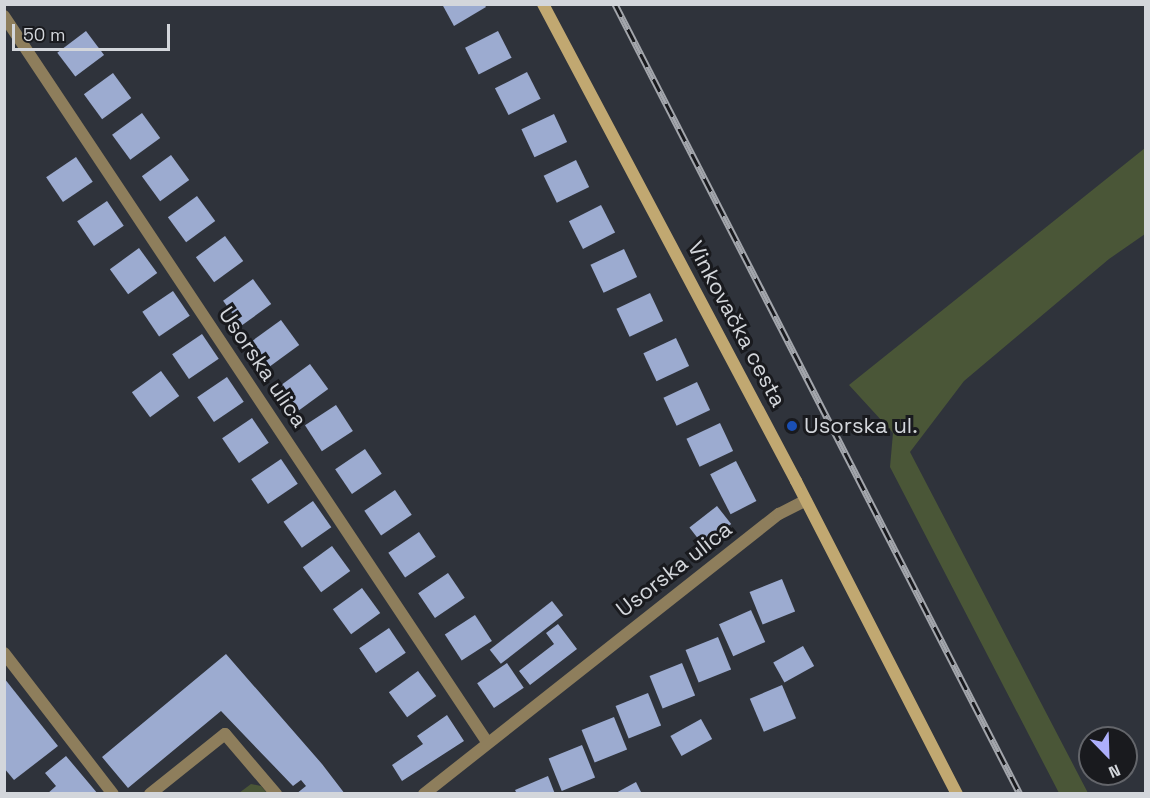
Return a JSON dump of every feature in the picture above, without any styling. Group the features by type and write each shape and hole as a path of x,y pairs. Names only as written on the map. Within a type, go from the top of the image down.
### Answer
{"main road":[{"name":"Vinkovačka cesta","path":"543,4 806,500 957,794"}],"street":[{"name":"Usorska ulica","path":"4,16 487,742"},
{"name":"Usorska ulica","path":"424,794 487,742 779,514 806,500"},
{"path":"4,653 113,794"},
{"path":"150,794 225,734 276,794"}],"green space":[{"path":"1145,148 1145,234 1109,259 964,381 910,452 1078,774 1078,786 1084,786 1088,793 1059,793 890,467 893,433 849,385"},
{"path":"251,784 261,786 267,793 239,793"}],"building":[{"path":"442,4 484,4 486,7 454,26"},
{"path":"86,31 104,55 75,77 57,53"},
{"path":"498,31 512,58 479,75 465,48"},
{"path":"527,72 541,99 509,115 495,88"},
{"path":"113,73 131,98 102,119 84,94"},
{"path":"142,113 160,138 130,160 112,135"},
{"path":"554,114 567,142 534,157 521,129"},
{"path":"171,155 189,180 160,201 142,176"},
{"path":"76,157 93,182 63,202 46,177"},
{"path":"576,160 589,187 557,203 544,176"},
{"path":"197,196 215,221 186,242 168,217"},
{"path":"107,201 124,226 94,246 77,221"},
{"path":"601,205 615,233 583,249 569,221"},
{"path":"225,236 243,261 214,282 196,257"},
{"path":"139,248 157,273 128,294 110,269"},
{"path":"624,249 637,277 604,293 590,265"},
{"path":"253,279 271,304 241,326 223,301"},
{"path":"173,291 190,316 159,337 142,312"},
{"path":"650,293 663,321 630,337 616,309"},
{"path":"281,320 299,345 270,366 252,341"},
{"path":"202,334 219,359 189,379 172,354"},
{"path":"676,338 689,366 656,381 643,353"},
{"path":"310,364 328,389 299,410 281,385"},
{"path":"161,371 179,396 150,417 132,392"},
{"path":"227,377 244,402 214,422 197,397"},
{"path":"697,382 710,410 677,426 663,398"},
{"path":"336,405 353,431 322,451 305,425"},
{"path":"252,418 269,443 239,463 222,438"},
{"path":"720,423 733,451 700,467 686,439"},
{"path":"365,449 382,474 352,494 335,469"},
{"path":"281,459 298,484 268,504 251,479"},
{"path":"736,461 756,501 731,514 710,474"},
{"path":"395,490 412,515 381,536 364,511"},
{"path":"313,501 331,527 302,548 284,522"},
{"path":"717,506 731,524 704,546 689,528"},
{"path":"419,532 436,557 405,578 388,553"},
{"path":"332,546 350,571 321,592 303,567"},
{"path":"448,573 465,598 435,618 418,593"},
{"path":"782,579 795,611 763,625 750,592"},
{"path":"362,588 380,613 351,634 333,609"},
{"path":"552,601 563,615 501,664 490,650"},
{"path":"751,610 765,642 733,656 719,624"},
{"path":"475,615 492,641 462,661 445,635"},
{"path":"558,624 577,649 530,685 519,671 554,644 546,633"},
{"path":"389,628 406,653 376,673 359,648"},
{"path":"718,637 731,669 699,683 686,650"},
{"path":"803,646 814,666 784,683 773,662"},
{"path":"226,654 322,764 345,794 296,794 306,786 301,780 293,786 221,711 128,788 102,757"},
{"path":"507,663 524,688 494,708 477,683"},
{"path":"682,663 695,695 663,709 650,676"},
{"path":"418,671 436,696 407,717 389,692"},
{"path":"4,678 58,746 14,780 4,768"},
{"path":"782,685 796,718 764,732 750,699"},
{"path":"648,693 661,725 629,739 616,706"},
{"path":"447,715 464,741 402,781 392,765 423,744 417,736"},
{"path":"614,717 627,749 595,763 582,730"},
{"path":"701,719 712,739 682,756 670,736"},
{"path":"582,745 595,777 562,791 549,758"},
{"path":"66,756 98,794 47,794 56,786 45,773"},
{"path":"548,776 555,794 517,794 515,790"},
{"path":"636,782 642,794 614,794"}],"railway":[{"path":"615,4 1020,794"}],"place":[{"name":"Usorska ul.","path":"792,426"}]}
